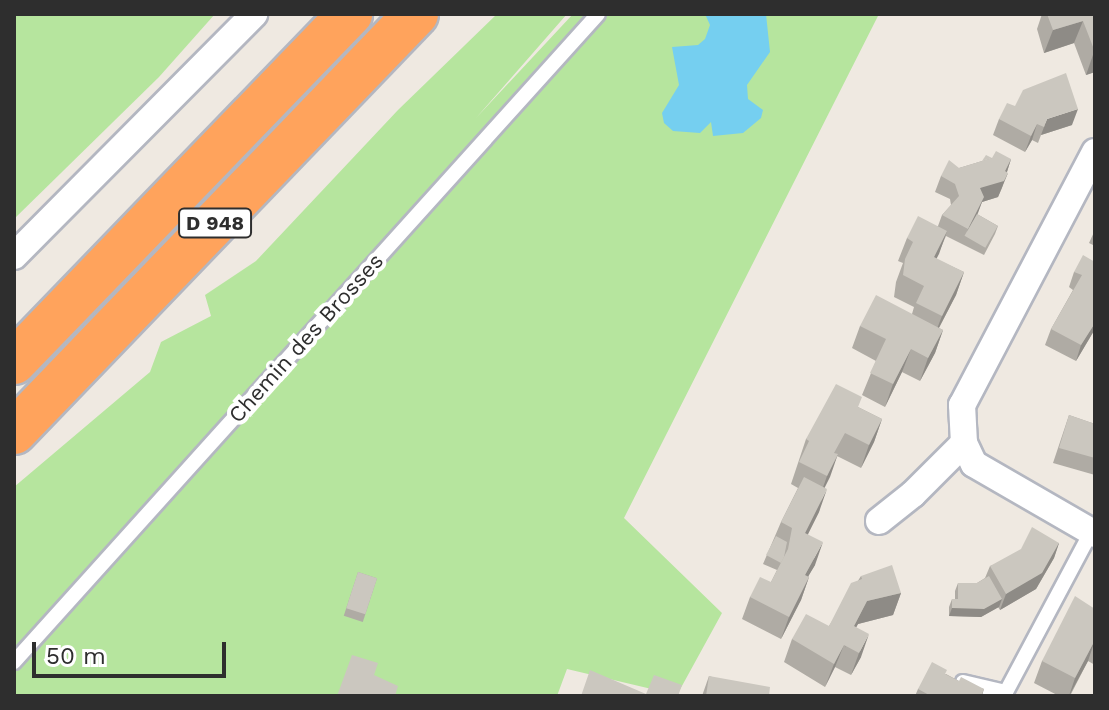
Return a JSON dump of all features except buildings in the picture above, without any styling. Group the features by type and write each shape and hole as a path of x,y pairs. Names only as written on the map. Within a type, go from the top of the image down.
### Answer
{"highway":[{"name":"D 948","path":"14,362 350,14"},
{"name":"D 948","path":"14,432 416,14"}],"street":[{"path":"14,256 254,14"},
{"path":"1093,533 974,464 964,443 962,405 1095,152"},
{"path":"879,521 913,494 964,443"}],"lane":[{"name":"Chemin des Brosses","path":"14,662 598,14"},
{"path":"963,682 1006,692 1093,533"}],"green space":[{"path":"14,14 215,14 159,77 14,219"},
{"path":"497,14 567,14 476,118 573,14 879,14 624,518 722,613 677,695 567,669 557,696 14,696 14,487 150,372 161,342 211,316 205,295 256,261 398,110"}],"water":[{"path":"705,14 766,14 770,52 747,85 748,99 763,110 761,118 743,133 713,136 711,122 700,133 673,131 664,123 662,113 679,85 672,47 698,45 705,39 710,25"}]}
